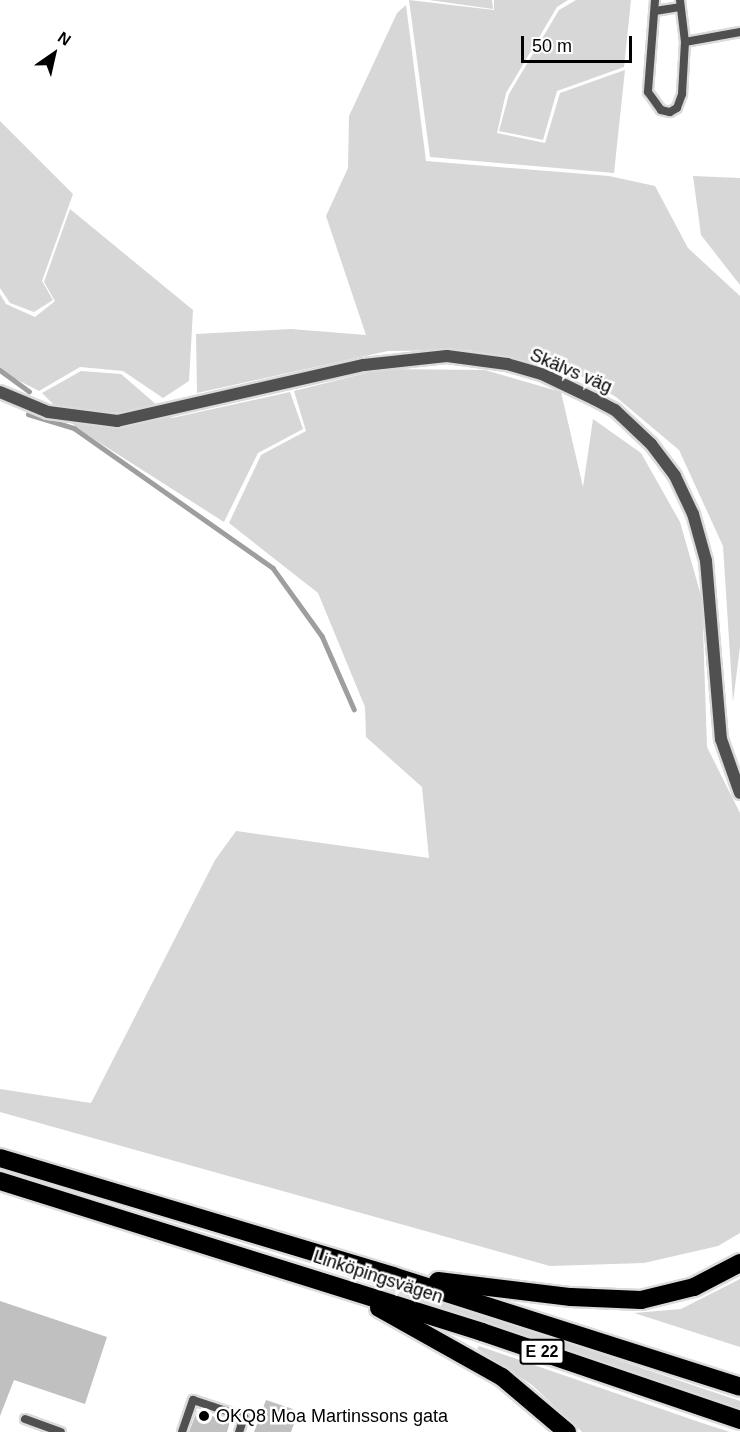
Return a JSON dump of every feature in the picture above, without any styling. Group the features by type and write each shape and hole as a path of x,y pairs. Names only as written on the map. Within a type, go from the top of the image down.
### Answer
{"highway":[{"name":"Linköpingsvägen","path":"0,1158 393,1276 740,1387"},
{"name":"Linköpingsvägen","path":"0,1181 344,1288 740,1420"},
{"path":"393,1276 532,1293 641,1299 694,1287 740,1263"},
{"path":"344,1288 502,1377 567,1432"}],"street":[{"name":"Skälvs väg","path":"0,392 48,412 117,421 364,365 447,356 507,364 533,372 605,404 651,444 675,476 693,514 706,561 721,739 740,793"}],"lane":[{"path":"655,0 648,92 661,110 670,112 677,108 682,94 685,42 680,4 655,11"},
{"path":"685,42 740,32"},
{"path":"182,1432 193,1400 244,1417 239,1432"},
{"path":"25,1419 61,1432"}],"shaded area":[{"path":"409,0 494,10 494,0 568,0 557,7 506,93 497,133 545,143 560,93 625,70 614,173 430,157"},
{"path":"429,0 492,0 493,9"},
{"path":"576,0 631,0 624,67 557,91 543,140 499,131 509,94 559,10"},
{"path":"406,5 426,161 609,176 655,186 688,248 740,296 740,647 733,702 723,546 679,450 616,397 581,376 468,350 388,351 197,393 196,334 291,329 366,335 326,216 348,168 349,116 397,13"},
{"path":"0,121 73,194 42,281 53,300 34,312 10,303 0,288"},
{"path":"693,176 740,178 740,285 701,235"},
{"path":"70,209 193,310 189,381 163,398 123,371 80,367 39,391 0,371 0,294 6,304 35,317 55,301 44,282"},
{"path":"382,369 485,370 561,392 583,487 593,419 641,453 680,522 702,599 707,747 740,813 740,1233 718,1246 644,1263 550,1266 0,1112 0,1089 91,1103 215,860 236,831 429,858 422,787 366,737 365,707 318,593 229,523 261,455 306,431 294,391"},
{"path":"81,371 121,374 172,418 290,392 303,429 258,453 224,522 78,429 42,393"},
{"path":"298,1259 526,1329 740,1401 740,1410"},
{"path":"740,1279 740,1347 634,1313 681,1309"},
{"path":"479,1346 730,1432 582,1432 532,1385 477,1349"}],"building":[{"path":"0,1301 107,1337 85,1404 14,1380 0,1416"},
{"path":"266,1400 293,1409 290,1416 296,1418 291,1432 254,1432"},
{"name":"OKQ8 Moa Martinssons gata","path":"197,1411 230,1422 227,1432 189,1432"}],"waterway":[{"path":"0,370 29,391"},
{"path":"28,414 74,428 273,568 322,636 354,709"}],"place":[{"name":"OKQ8 Moa Martinssons gata","path":"204,1416"}]}
